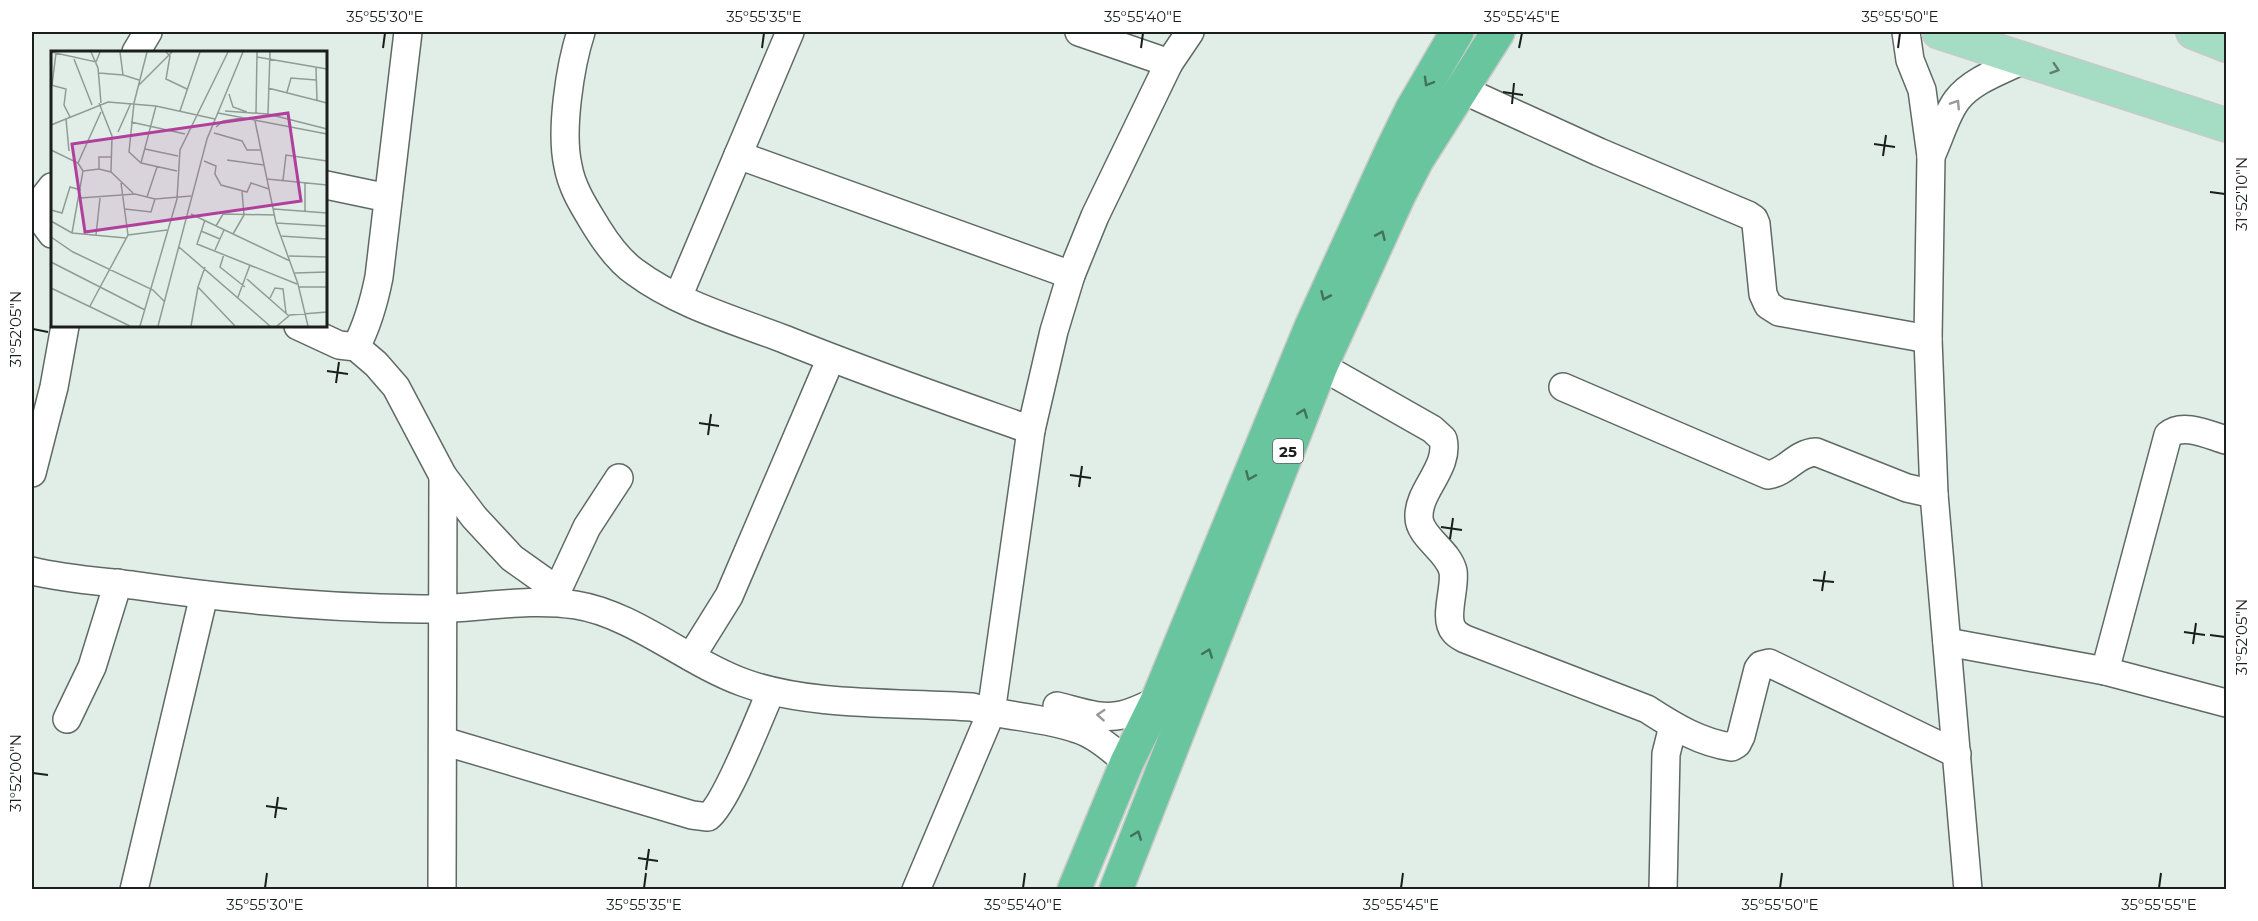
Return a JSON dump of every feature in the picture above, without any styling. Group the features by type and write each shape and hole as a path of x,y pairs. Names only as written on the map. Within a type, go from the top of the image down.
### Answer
{"highway":[{"name":"25","path":"1074,890 1127,762 1157,701 1311,327 1412,109 1456,32"},
{"name":"25","path":"1116,890 1321,366 1403,186 1417,160 1499,34"}],"main road":[{"path":"1939,32 2226,125"},
{"path":"2193,32 2226,45"}],"street":[{"path":"137,51 148,32"},
{"path":"356,346 373,308 379,277 408,32"},
{"path":"678,297 790,32"},
{"path":"1079,32 1169,63"},
{"path":"916,890 986,705 1031,430 1054,330 1071,275 1095,216 1169,63 1190,32"},
{"path":"1906,32 1910,60 1922,90 1931,156 1928,339 1934,494 1941,600 1947,642 1968,890"},
{"path":"573,37 565,146 568,167 578,197 609,247 634,272 678,297 831,358 1031,430"},
{"path":"1931,156 1956,101 1982,80 2025,59"},
{"path":"1463,90 1754,219 1758,231 1763,294 1768,305 1779,312 1928,339"},
{"path":"738,155 1071,275"},
{"path":"327,185 388,198"},
{"path":"51,188 33,208 51,233"},
{"path":"32,473 54,387 65,327"},
{"path":"300,327 339,345 356,346 376,364 396,387 443,476 491,538 554,596 602,612 722,674 771,691 822,699 986,705 1029,701 1110,716 1122,715 1157,701"},
{"path":"691,657 729,596 831,358"},
{"path":"1321,366 1432,429 1443,439 1445,454 1423,501 1419,518 1421,526 1445,554 1453,569 1454,584 1450,615 1454,632 1465,639 1647,708 1673,726 1712,743 1732,747 1737,744 1741,736 1758,669 1761,664 1769,663 1957,754"},
{"path":"1563,387 1768,475 1775,474 1802,454 1816,452 1907,488 1934,494"},
{"path":"2105,671 2168,435 2175,429 2183,429 2226,440"},
{"path":"442,890 443,476"},
{"path":"554,596 587,527 619,478"},
{"path":"32,571 79,580 204,596 358,609 444,609 554,596"},
{"path":"68,719 92,667 118,584"},
{"path":"134,890 204,596"},
{"path":"1947,642 2105,671 2226,703"},
{"path":"443,741 692,815 708,817 715,812 724,795 771,691"},
{"path":"986,705 1077,728 1099,740 1127,762"},
{"path":"1663,890 1666,754 1673,726"}]}
